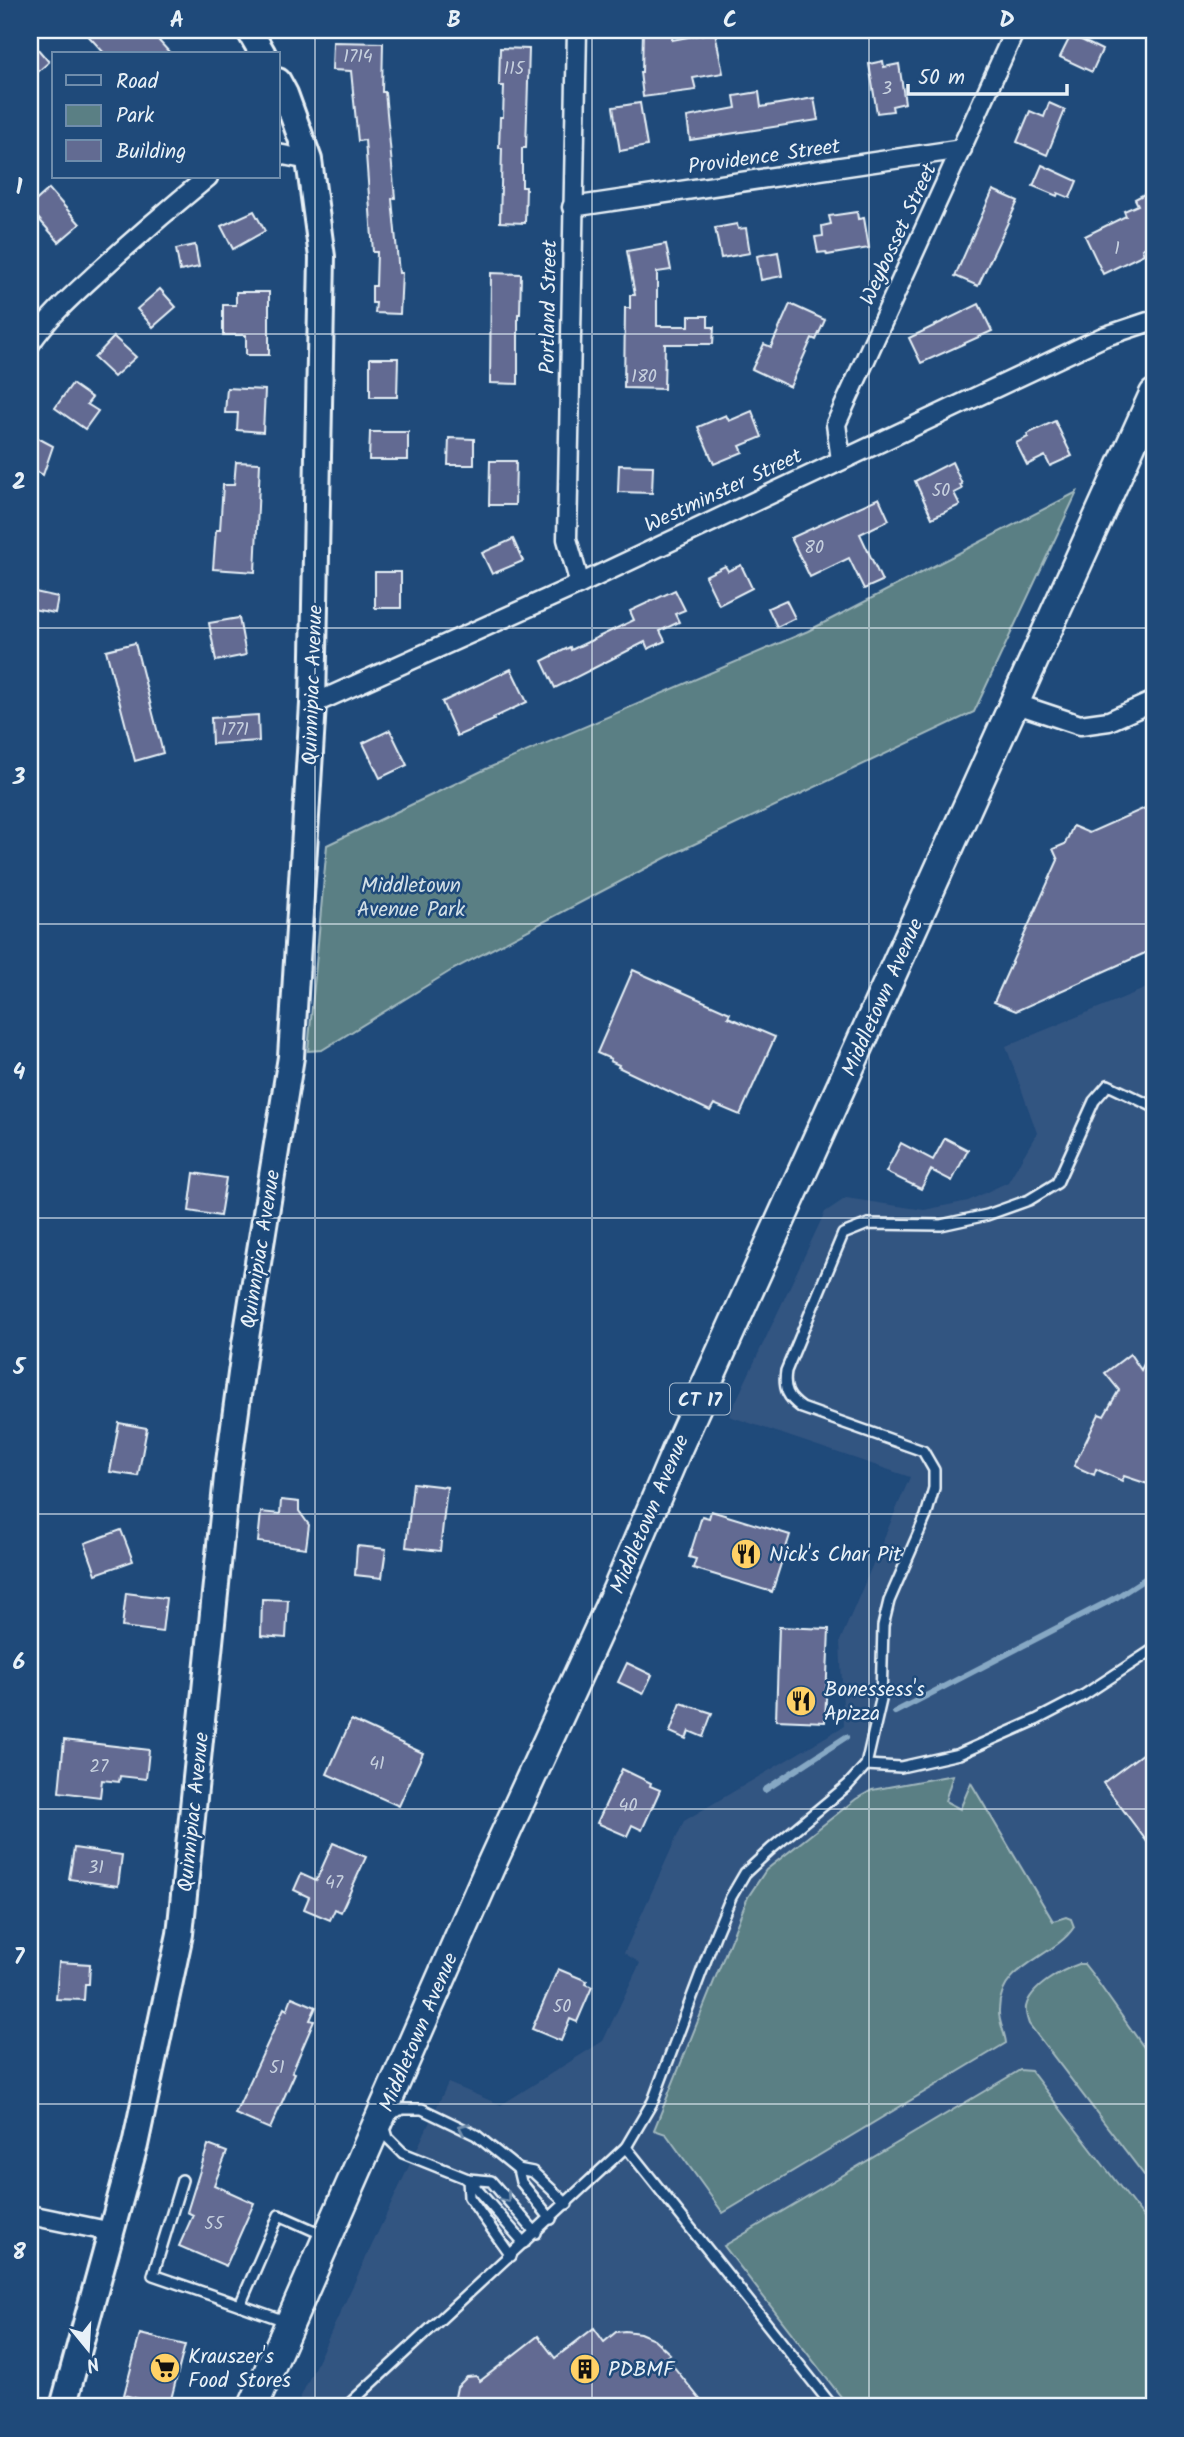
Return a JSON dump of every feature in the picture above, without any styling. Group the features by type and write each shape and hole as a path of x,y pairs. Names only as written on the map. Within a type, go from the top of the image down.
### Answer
{"main road":[{"path":"249,30 262,52"},
{"name":"Quinnipiac Avenue","path":"63,2407 135,2145 180,1934 227,1477 245,1344 291,1057 313,704 322,257 309,160 281,93"},
{"name":"Middletown Avenue","path":"253,2407 491,1867 617,1590 678,1447 1154,394"}],"street":[{"name":"Portland Street","path":"577,30 567,539 580,584"},
{"name":"Weybosset Street","path":"841,460 836,424 1015,30"},
{"name":"Providence Street","path":"572,207 962,149"},
{"path":"280,154 309,160"},
{"path":"30,344 38,332 79,290 207,178"},
{"name":"Westminster Street","path":"313,704 580,584 1103,337 1154,322"},
{"path":"1014,703 1080,725 1109,721 1154,701"},
{"path":"30,2215 112,2232"}],"lane":[{"path":"346,2407 626,2147 653,2101 716,1933 745,1873 848,1784 866,1765 881,1700 883,1626 889,1601 926,1517 934,1488 934,1470 923,1451 802,1408 785,1389 786,1371 843,1234 868,1224 941,1225 987,1215 1029,1199 1057,1183 1094,1101 1108,1085 1154,1107"},
{"path":"866,1765 901,1767 959,1754 1036,1720 1084,1695 1154,1649"},
{"path":"536,2233 491,2180 468,2179 403,2153 388,2138 381,2118 403,2109 422,2109 476,2135 517,2169 533,2172 567,2204"},
{"path":"626,2147 833,2407"},
{"path":"517,2169 521,2182 551,2219"},
{"path":"468,2179 524,2243"},
{"path":"468,2179 469,2197 511,2256"},
{"path":"182,2180 153,2275 290,2322"},
{"path":"240,2305 279,2215 328,2237"}],"shaded area":[{"path":"1154,985 1154,2407 296,2407 448,2083 501,2105 603,2041 640,1963 624,1953 684,1821 844,1726 840,1641 910,1477 729,1416 825,1212 846,1198 924,1210 968,1201 1008,1182 1037,1133 1006,1046"}],"green space":[{"name":"Middletown Avenue Park","path":"1077,492 974,712 667,857 452,970 322,1050 308,1051 327,845 486,769 808,631"},
{"path":"953,1775 945,1801 960,1809 971,1783 1053,1921 1066,1917 1071,1919 1074,1927 1065,1938 1017,1972 1008,1982 1001,1995 999,2010 1006,2043 723,2213 666,2134 654,2130 748,1897 766,1870 856,1799 872,1790"},
{"path":"1084,1964 1092,1974 1145,2049 1154,2043 1154,2188 1028,2022 1026,2007 1040,1986 1064,1970"},
{"path":"1020,2070 1031,2071 1154,2231 1154,2407 849,2407 724,2246"}],"building":[{"path":"83,30 171,30 159,41 169,52 103,52"},
{"path":"643,30 673,30 672,40 715,32 723,73 693,78 696,90 643,97 640,72"},
{"path":"1071,35 1102,50 1092,72 1060,57"},
{"path":"30,40 49,62 30,79"},
{"path":"333,42 383,43 382,92 385,92 395,198 392,199 399,273 402,273 400,314 375,313 376,303 372,303 372,286 376,286 377,252 373,252 365,140 358,141 351,71 332,70"},
{"path":"500,48 529,49 526,148 522,148 522,187 526,187 525,223 500,222 502,148 499,148 504,86 499,86"},
{"path":"883,61 884,67 899,64 905,103 892,106 893,111 877,113 869,64"},
{"path":"759,92 761,107 814,98 818,120 690,140 687,117 736,108 734,96"},
{"path":"640,103 647,146 620,151 613,107"},
{"path":"1049,103 1065,110 1047,155 1017,142 1030,111 1044,117"},
{"path":"1042,165 1077,181 1070,198 1058,193 1057,196 1033,186"},
{"path":"49,189 80,224 59,242 30,209"},
{"path":"1154,189 1154,243 1142,249 1144,254 1103,274 1085,236 1126,216 1124,211 1138,205 1135,199"},
{"path":"993,190 1018,201 978,286 955,276"},
{"path":"254,211 265,231 233,249 221,226"},
{"path":"857,212 858,219 864,218 869,248 827,255 826,252 818,253 815,237 823,236 822,226 831,224 829,216"},
{"path":"737,224 738,229 746,228 750,253 721,258 715,228"},
{"path":"666,244 671,270 657,272 657,326 689,326 689,316 708,316 708,327 714,327 713,344 665,344 664,389 624,388 625,308 630,308 630,295 635,295 627,251"},
{"path":"195,245 199,267 180,271 176,249"},
{"path":"778,252 782,276 761,280 757,256"},
{"path":"491,273 521,274 518,384 490,383"},
{"path":"160,289 176,307 153,327 137,309"},
{"path":"236,292 269,292 269,355 246,355 246,335 223,335 223,305 236,305"},
{"path":"790,304 825,320 816,340 812,338 790,387 752,369 764,344 771,347"},
{"path":"979,304 992,331 921,363 909,338"},
{"path":"114,337 136,357 114,377 94,358"},
{"path":"370,358 398,358 397,397 370,397"},
{"path":"72,384 92,398 87,404 98,411 85,429 55,408"},
{"path":"227,388 265,390 263,432 237,430 238,413 225,413"},
{"path":"752,411 762,437 740,446 743,452 714,464 698,427 726,415 729,421"},
{"path":"1055,421 1072,456 1050,466 1045,456 1027,465 1016,443 1028,437 1027,434"},
{"path":"370,432 408,432 408,460 369,460"},
{"path":"36,437 53,446 43,475 30,468 30,448"},
{"path":"449,438 474,439 474,465 448,465"},
{"path":"490,461 516,461 515,505 489,505"},
{"path":"236,462 260,463 255,572 213,569 216,530 220,530 223,485 234,485"},
{"path":"952,462 962,484 962,489 954,493 960,505 932,518 915,481"},
{"path":"619,465 653,466 652,493 618,492"},
{"path":"879,498 889,520 860,534 882,581 864,589 849,558 810,577 791,538"},
{"path":"513,539 523,561 492,574 482,553"},
{"path":"741,565 752,588 719,605 705,576 725,566 728,571"},
{"path":"375,572 401,572 401,608 375,608"},
{"path":"675,590 685,610 675,614 679,622 660,631 665,641 648,649 645,642 555,688 542,661 634,620 630,611"},
{"path":"35,592 58,597 55,613 32,609"},
{"path":"786,600 795,618 777,627 768,608"},
{"path":"239,618 246,655 216,661 209,623"},
{"path":"135,643 163,753 135,761 106,650"},
{"path":"511,669 527,702 457,736 442,702"},
{"path":"258,715 259,741 212,744 211,718"},
{"path":"390,730 407,765 380,778 363,743"},
{"path":"1154,804 1154,914 1146,918 1154,936 1154,949 1016,1011 994,1002 1058,860 1053,849 1065,844 1073,826 1089,833"},
{"path":"633,970 730,1013 728,1017 775,1037 740,1115 714,1104 710,1111 618,1067 611,1059 597,1053"},
{"path":"945,1138 968,1150 952,1181 931,1170 921,1189 886,1172 901,1143 933,1160"},
{"path":"194,1173 226,1178 220,1216 189,1211"},
{"path":"1154,1344 1154,1486 1124,1476 1122,1481 1096,1469 1094,1475 1074,1466 1099,1414 1104,1416 1119,1390 1105,1373 1130,1354 1141,1370"},
{"path":"119,1423 147,1428 138,1476 110,1472"},
{"path":"413,1483 447,1487 440,1551 406,1547"},
{"path":"281,1500 299,1502 299,1511 309,1525 306,1548 258,1542 261,1512 280,1514"},
{"path":"711,1511 790,1535 772,1592 693,1568 696,1559 689,1557 702,1516 709,1518"},
{"path":"121,1530 133,1561 96,1574 85,1543"},
{"path":"357,1546 386,1549 382,1578 355,1575"},
{"path":"126,1593 166,1598 162,1632 122,1627"},
{"path":"262,1599 288,1600 286,1638 261,1636"},
{"path":"779,1627 829,1629 825,1722 776,1720"},
{"path":"627,1663 652,1675 643,1694 618,1682"},
{"path":"681,1703 712,1713 703,1737 689,1731 686,1739 670,1732"},
{"path":"351,1720 423,1753 399,1806 327,1774"},
{"path":"64,1740 149,1750 146,1779 120,1776 119,1782 102,1780 100,1797 59,1792"},
{"path":"1154,1745 1154,1851 1103,1783"},
{"path":"622,1769 660,1790 642,1830 632,1825 627,1836 597,1823"},
{"path":"333,1843 366,1857 341,1912 335,1909 330,1920 304,1909 309,1897 294,1890 301,1874 316,1881"},
{"path":"74,1848 122,1855 118,1886 69,1879"},
{"path":"59,1962 90,1964 89,1984 85,1984 84,2000 56,1999"},
{"path":"558,1969 587,1981 586,1984 592,1987 577,2022 570,2019 561,2041 532,2029"},
{"path":"292,1997 316,2007 310,2020 314,2021 270,2129 235,2114 284,2008 287,2010"},
{"path":"208,2145 227,2152 214,2185 254,2203 226,2266 179,2246 193,2215 187,2212"},
{"name":"PDBMF","path":"594,2328 604,2342 616,2332 625,2331 654,2339 670,2354 666,2357 706,2407 453,2407 457,2387 467,2377 476,2376 480,2381 538,2336 555,2358"},
{"path":"140,2334 185,2345 169,2407 124,2395"}],"waterway":[{"path":"895,1712 1117,1597 1154,1573"},
{"path":"765,1790 846,1737"}],"place":[{"name":"Nick's Char Pit","path":"746,1554"},
{"name":"Bonessess's Apizza","path":"801,1701"},
{"name":"Krauszer's Food Stores","path":"165,2368"},
{"name":"PDBMF","path":"585,2369"}]}
